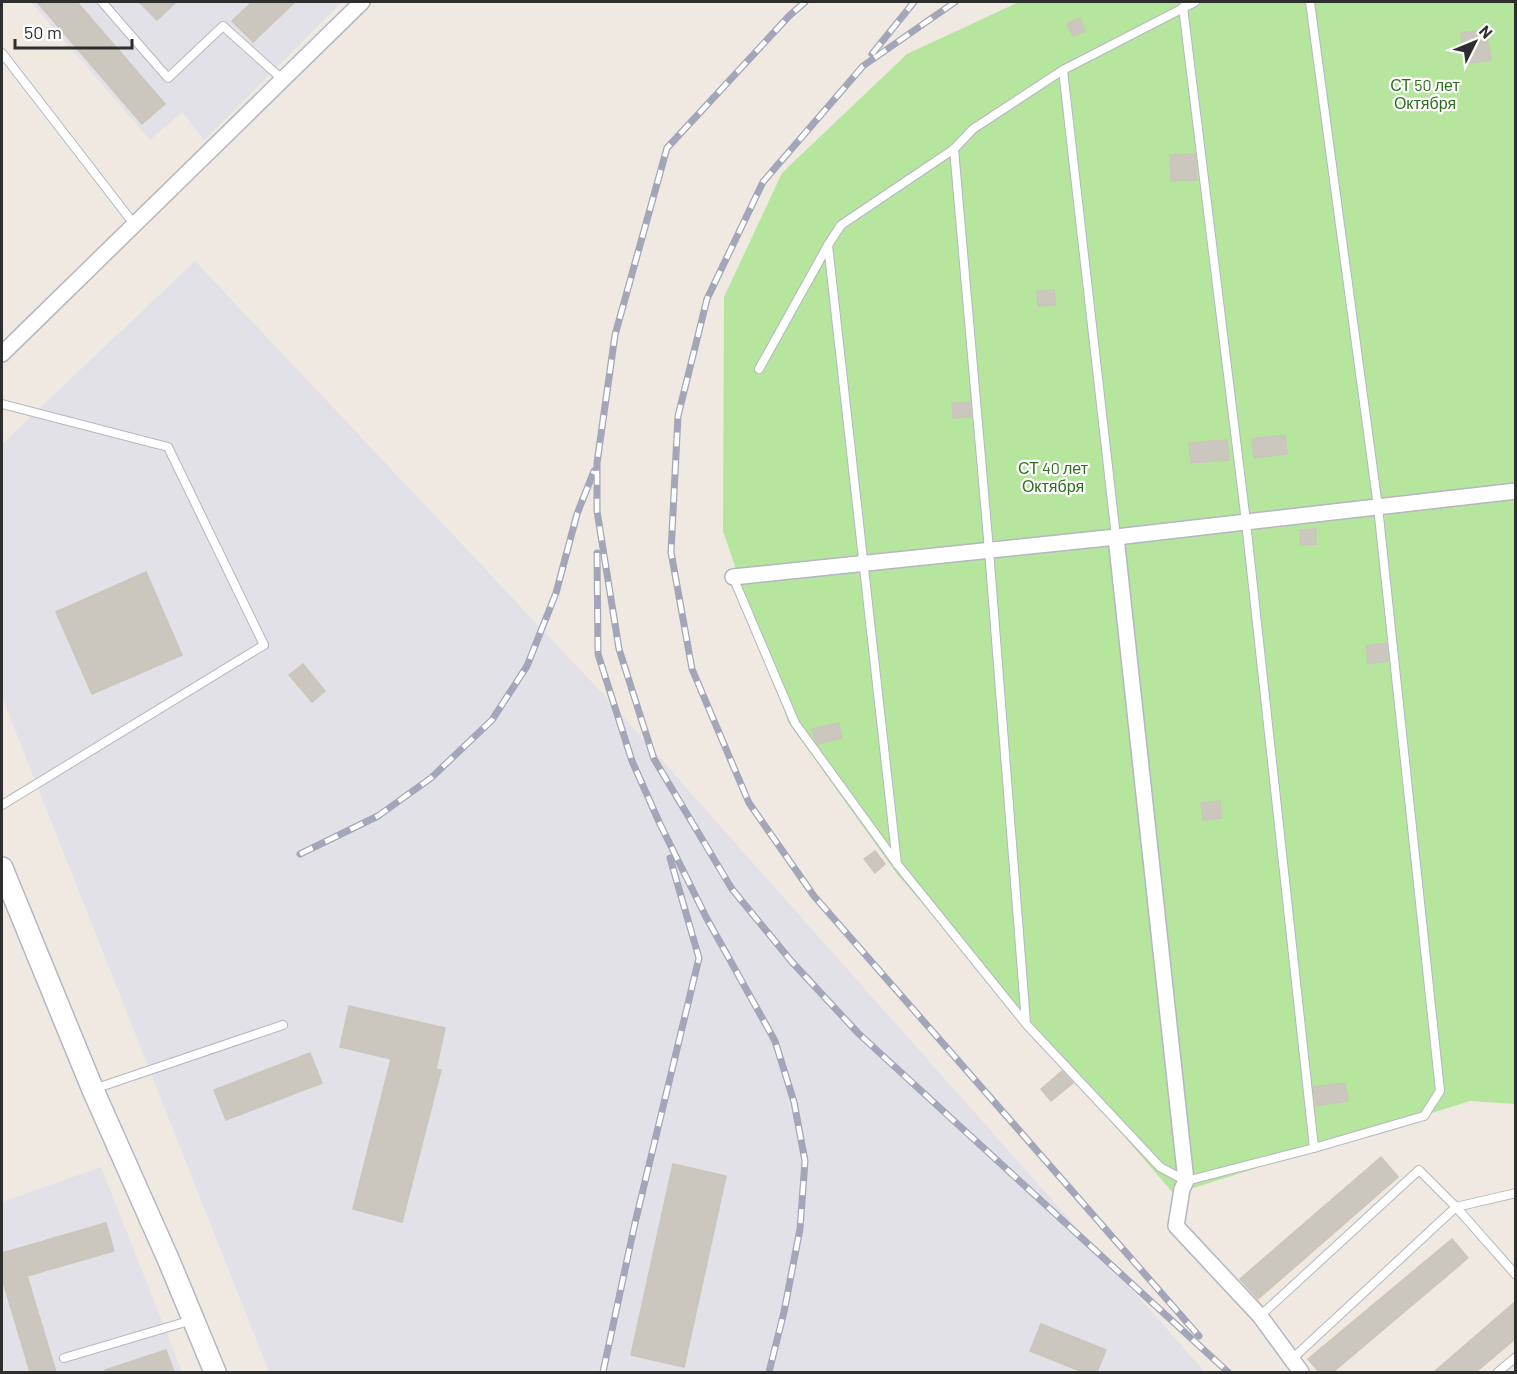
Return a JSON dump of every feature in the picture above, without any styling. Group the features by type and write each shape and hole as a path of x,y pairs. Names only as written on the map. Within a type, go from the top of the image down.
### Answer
{"street":[{"path":"2,354 362,2"},
{"path":"732,578 1515,491"},
{"path":"1116,537 1186,1182 1182,1189 1176,1226 1260,1316 1301,1372"},
{"path":"2,868 93,1090 169,1261 215,1372"}],"lane":[{"path":"102,2 168,78 223,26 282,80"},
{"path":"759,369 841,225 954,149 973,129 1062,70 1195,2"},
{"path":"732,578 795,723 898,866 1027,1024 1160,1167 1186,1182 1424,1116 1440,1091 1378,507 1310,2"},
{"path":"1183,7 1246,522 1314,1148"},
{"path":"2,54 134,224"},
{"path":"1062,70 1116,537"},
{"path":"954,149 1027,1024"},
{"path":"828,245 898,866"},
{"path":"2,404 168,447 264,645 2,805"},
{"path":"93,1090 283,1026"},
{"path":"1260,1316 1419,1170 1456,1207 1515,1275"},
{"path":"1291,1360 1456,1207 1515,1193"},
{"path":"64,1358 193,1320"},
{"path":"1498,1372 1515,1357"}],"shaded area":[{"path":"31,2 342,2 204,140 182,112 150,140"},
{"path":"195,261 604,695 1205,1372 269,1372 2,697 2,444"},
{"path":"101,1167 182,1372 5,1372 2,1361 2,1202"}],"green space":[{"name":"СТ 40 лет Октября","path":"1019,2 1515,2 1515,1104 1470,1101 1174,1194 897,874 788,722 723,531 724,297 782,173 907,54"}],"building":[{"path":"37,2 77,2 165,104 142,124"},
{"path":"139,2 176,2 157,20"},
{"path":"252,2 295,2 253,42 232,21"},
{"path":"1080,18 1085,31 1073,36 1067,24"},
{"path":"1486,30 1491,60 1465,64 1461,33"},
{"path":"1195,154 1197,180 1171,181 1170,155"},
{"path":"1054,290 1056,305 1038,306 1037,291"},
{"path":"970,402 971,417 953,418 952,403"},
{"path":"1285,435 1287,454 1254,458 1252,439"},
{"path":"1227,440 1229,460 1191,463 1189,443"},
{"path":"1316,529 1316,544 1300,545 1300,530"},
{"path":"146,572 182,655 92,694 56,612"},
{"path":"1386,643 1388,661 1368,664 1366,646"},
{"path":"303,664 325,691 312,702 289,675"},
{"path":"839,723 842,738 817,744 812,729"},
{"path":"1220,801 1221,818 1203,820 1201,803"},
{"path":"875,851 885,864 875,873 864,859"},
{"path":"349,1006 445,1028 436,1069 441,1070 402,1222 353,1209 391,1059 340,1047"},
{"path":"310,1053 322,1083 226,1120 214,1090"},
{"path":"1062,1071 1073,1083 1051,1101 1041,1089"},
{"path":"1345,1083 1348,1101 1316,1106 1313,1087"},
{"path":"1381,1157 1398,1177 1258,1299 1240,1279"},
{"path":"673,1164 726,1176 684,1367 631,1355"},
{"path":"106,1223 114,1251 27,1276 56,1372 30,1372 2,1278 2,1253"},
{"path":"1452,1239 1468,1258 1333,1372 1319,1372 1308,1359"},
{"path":"1515,1302 1515,1339 1476,1372 1434,1372"},
{"path":"1041,1324 1106,1350 1097,1372 1083,1372 1030,1351"},
{"path":"166,1350 174,1372 105,1372 105,1370"}],"railway":[{"path":"805,2 789,16 667,148 615,335 597,463 597,511 619,649 654,759 732,889 792,962 858,1033 1228,1372"},
{"path":"872,54 914,2"},
{"path":"955,2 863,66 763,182 707,299 678,416 671,552 692,669 749,803 814,896 1199,1336"},
{"path":"300,854 378,816 431,778 492,720 527,666 556,593 577,514 594,471"},
{"path":"597,553 598,654 632,761 706,917 775,1041 794,1102 805,1161 800,1229 784,1312 769,1372"},
{"path":"603,1372 635,1223 699,958 670,858"}],"park label":[{"name":"СТ 50 лет Октября","path":"1425,94"}]}
